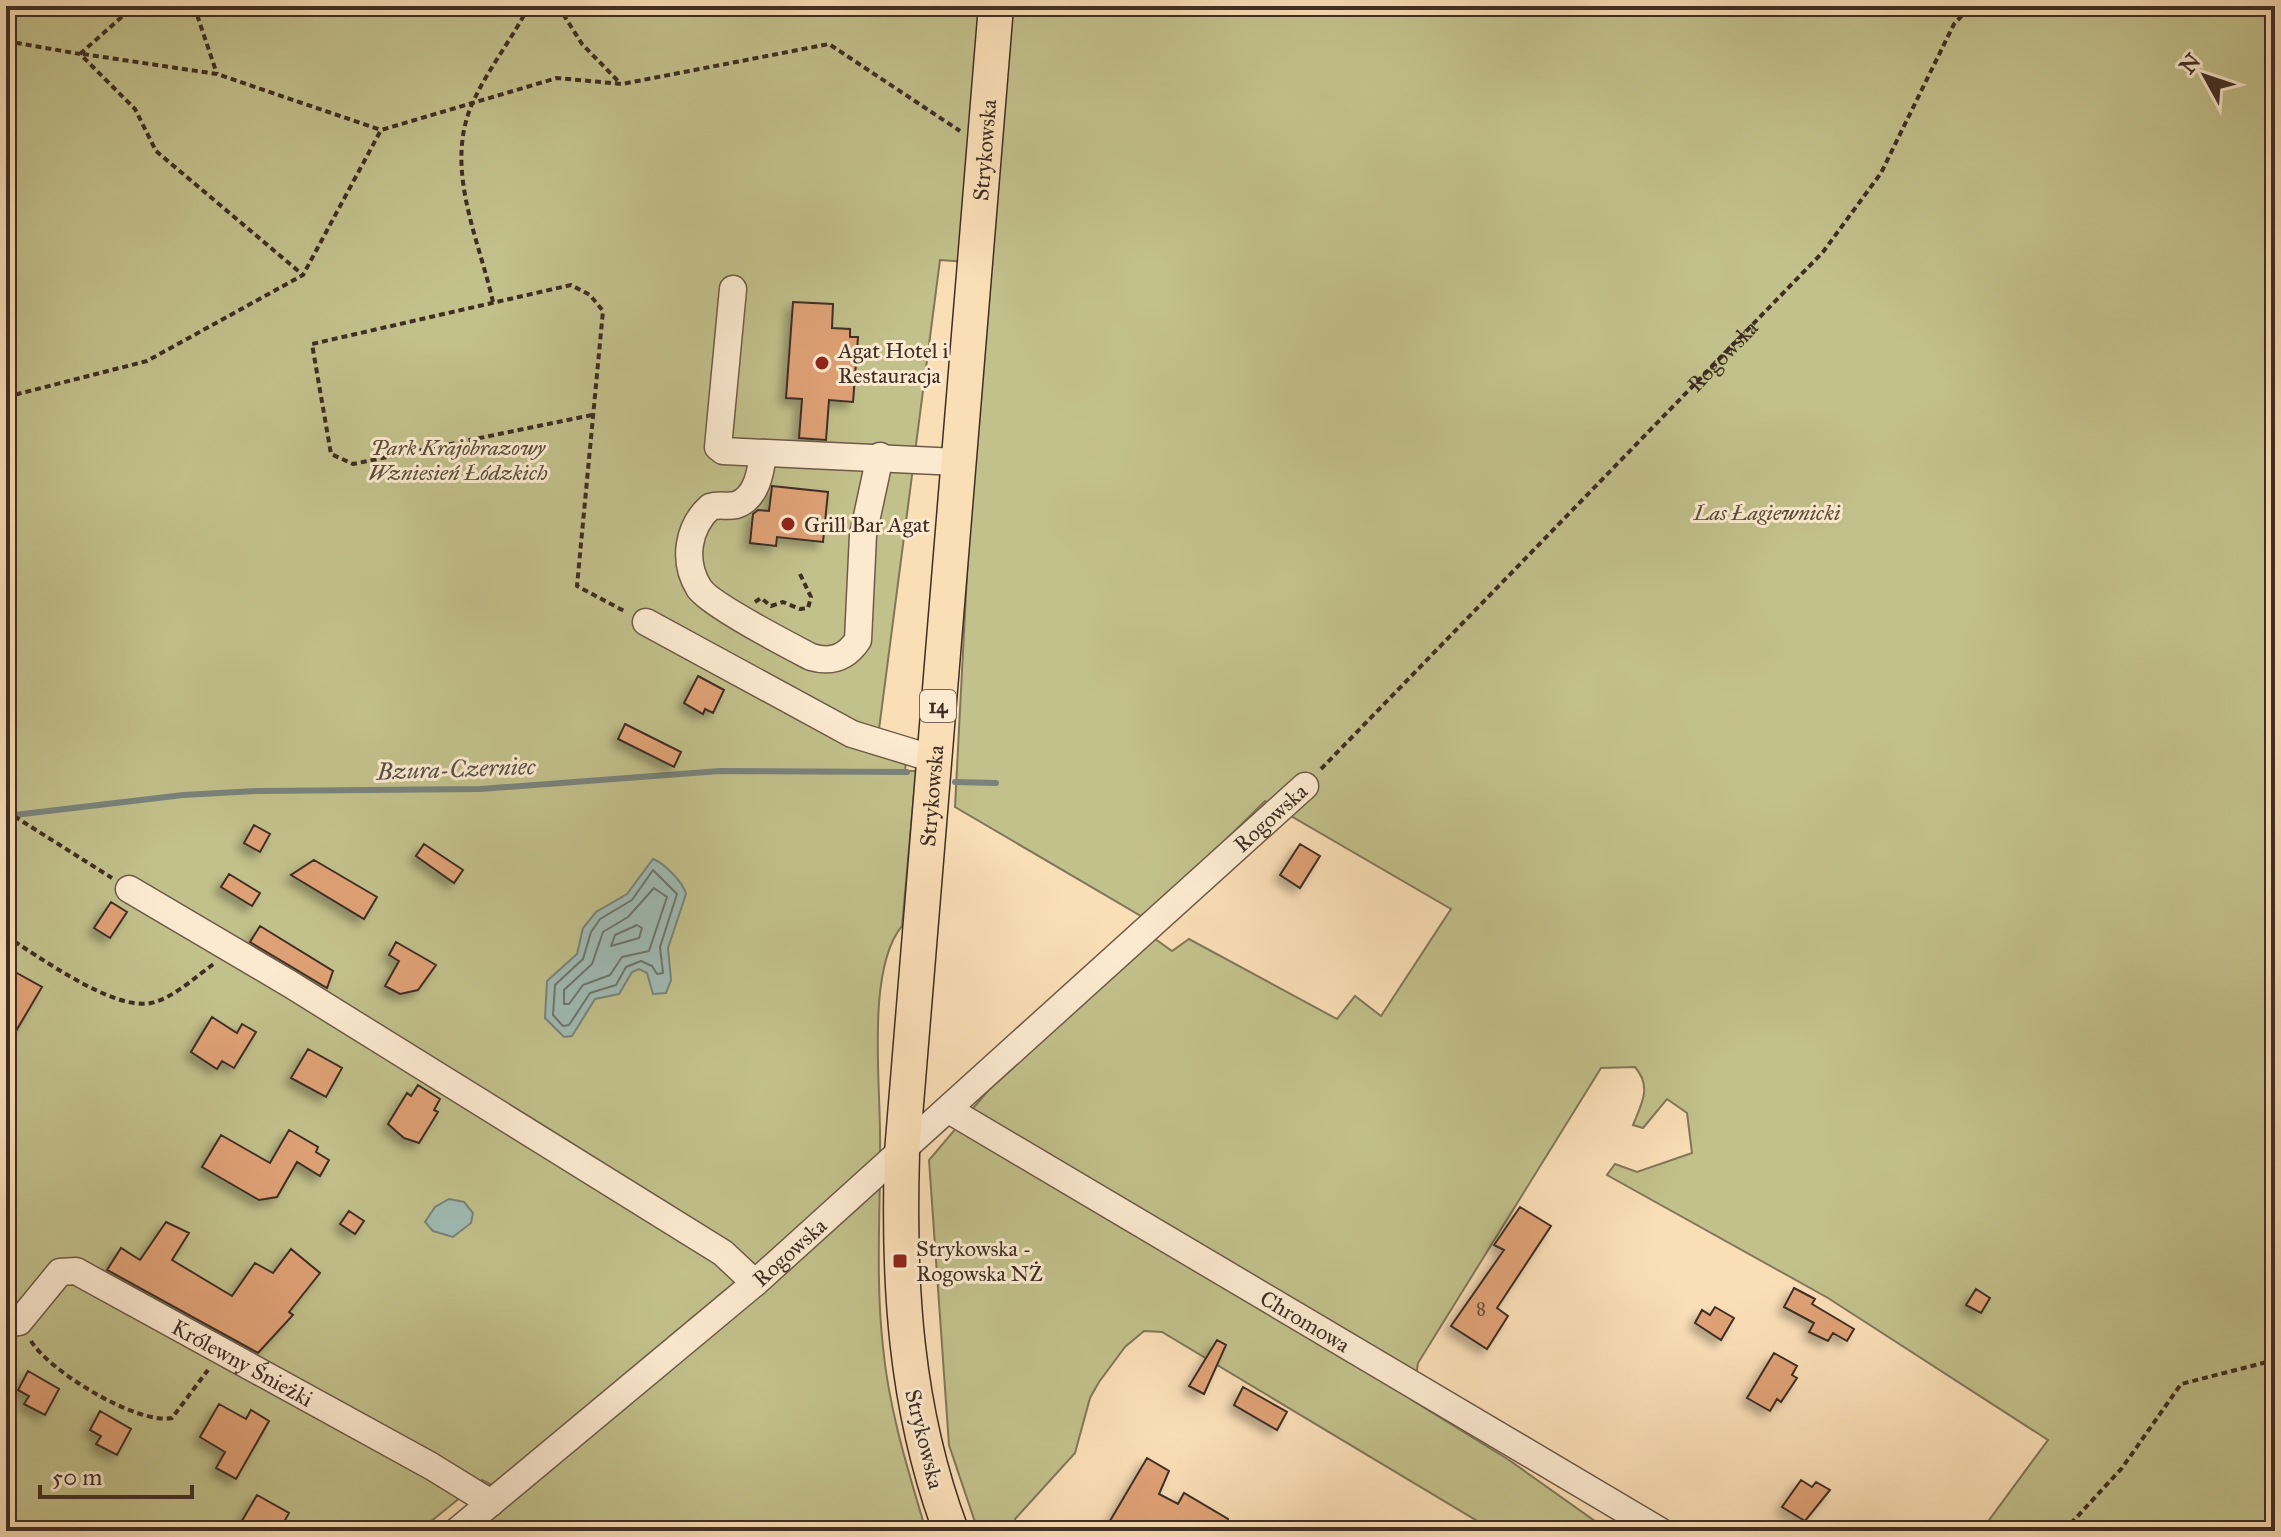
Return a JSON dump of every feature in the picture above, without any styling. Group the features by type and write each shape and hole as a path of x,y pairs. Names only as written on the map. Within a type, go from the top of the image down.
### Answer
{"main road":[{"name":"Strykowska","path":"951,1531 918,1419 906,1341 899,1235 902,1153 996,6"}],"street":[{"path":"733,289 716,443 723,451 958,462"},
{"path":"763,453 757,482 749,496 732,506 718,504 710,507 699,517 690,537 692,565 699,588 811,657 826,661 840,658 858,640 863,535 880,456"},
{"path":"646,622 852,734 934,759"},
{"name":"Rogowska","path":"457,1531 755,1283 1305,786"},
{"path":"129,889 723,1253 755,1283"},
{"name":"Chromowa","path":"949,1110 1660,1531"},
{"name":"Królewny Śnieżki","path":"12,1323 60,1272 76,1271 491,1503"}],"path":[{"path":"80,54 134,6"},
{"path":"194,6 217,74"},
{"path":"493,302 464,190 462,138 472,103 529,6"},
{"path":"558,6 582,44 622,84"},
{"name":"Rogowska","path":"1305,786 1823,252 1881,173 1954,24 1971,6"},
{"path":"6,41 217,74 381,130 557,78 622,84 829,44 984,148"},
{"path":"80,54 135,109 156,151 303,275"},
{"path":"6,397 147,361 303,275 381,130"},
{"path":"592,415 361,464 331,454 312,344 571,285 601,305 592,415 577,586 646,622"},
{"path":"748,620 757,599 771,606 783,602 800,609 808,608 811,597 800,574"},
{"path":"6,811 129,889"},
{"path":"6,936 90,987 115,998 149,1003 170,994 233,950"},
{"path":"12,1323 35,1349 58,1368 118,1405 158,1421 172,1418 222,1351"},
{"path":"2064,1531 2122,1468 2181,1384 2275,1360"}],"green space":[{"path":"6,6 2275,6 2275,1531 1981,1531 2048,1440 1828,1298 1607,1175 1615,1164 1637,1172 1692,1153 1687,1113 1667,1099 1643,1128 1633,1125 1644,1088 1635,1067 1601,1068 1418,1363 1412,1400 1509,1460 1609,1531 1494,1531 1162,1332 1144,1331 1125,1347 1099,1382 1090,1398 1075,1453 1015,1519 1017,1531 978,1531 949,1445 929,1160 992,1086 1151,936 1172,951 1189,939 1337,1019 1355,996 1381,1016 1451,909 1265,801 1178,887 1141,916 955,807 983,263 940,260 878,737 908,739 905,771 916,771 902,926 891,945 880,996 879,1267 881,1320 890,1394 926,1531 473,1531 513,1496 482,1480 419,1531 6,1531"}],"water":[{"path":"653,859 672,874 686,894 668,948 671,980 666,993 653,994 647,973 639,969 632,972 619,994 595,999 572,1036 564,1037 545,1018 547,981 577,954 583,928 596,912 627,894"},
{"path":"449,1199 464,1202 473,1213 471,1223 453,1237 433,1231 425,1222 435,1207"}],"building":[{"path":"793,302 833,304 832,328 850,329 850,337 858,337 853,402 829,400 826,440 799,438 802,399 786,398"},
{"name":"Grill Bar Agat","path":"772,486 828,492 823,542 777,537 776,546 750,543 753,514 758,510 769,511"},
{"path":"698,676 724,690 713,713 705,709 703,714 684,703"},
{"path":"625,724 681,752 674,767 618,739"},
{"path":"254,825 270,834 260,852 244,843"},
{"path":"424,844 463,870 454,883 416,856"},
{"path":"1300,844 1320,856 1300,888 1280,875"},
{"path":"314,860 377,897 364,919 291,875"},
{"path":"229,874 260,893 252,906 221,887"},
{"path":"111,902 127,912 110,938 94,928"},
{"path":"260,926 333,971 327,988 250,942"},
{"path":"396,942 436,965 418,990 400,994 385,986 399,961 389,955"},
{"path":"15,972 42,987 16,1031 6,1025 6,988"},
{"path":"212,1017 237,1033 242,1024 256,1032 234,1068 222,1061 217,1069 191,1052"},
{"path":"308,1049 342,1068 326,1097 291,1078"},
{"path":"418,1085 440,1099 434,1110 438,1112 419,1143 404,1138 388,1124 407,1093 411,1096"},
{"path":"289,1130 318,1147 316,1152 329,1160 320,1176 297,1162 277,1197 259,1200 202,1167 221,1135 270,1163"},
{"path":"1520,1207 1551,1226 1497,1308 1508,1316 1487,1349 1451,1326 1504,1250 1494,1245"},
{"path":"349,1211 364,1221 355,1234 340,1224"},
{"path":"166,1222 189,1233 172,1260 232,1296 255,1263 273,1273 291,1249 320,1273 289,1312 293,1315 258,1353 107,1270 121,1248 140,1260"},
{"path":"1794,1288 1815,1299 1812,1304 1854,1329 1847,1341 1833,1333 1828,1341 1809,1332 1814,1323 1784,1307"},
{"path":"1976,1289 1990,1298 1981,1313 1966,1305"},
{"path":"1715,1307 1734,1318 1721,1340 1695,1323 1702,1310 1710,1315"},
{"path":"1217,1340 1226,1345 1204,1394 1189,1386"},
{"path":"1774,1353 1797,1366 1792,1375 1797,1378 1781,1402 1777,1399 1770,1411 1747,1398"},
{"path":"28,1371 59,1389 45,1415 24,1404 29,1396 18,1390"},
{"path":"1243,1387 1287,1412 1277,1430 1234,1405"},
{"path":"219,1404 246,1419 251,1410 269,1421 236,1479 216,1468 225,1452 200,1437"},
{"path":"100,1411 131,1429 117,1455 96,1444 101,1436 90,1430"},
{"path":"1147,1458 1169,1471 1159,1494 1178,1504 1184,1493 1228,1519 1222,1531 1104,1531"},
{"path":"1801,1480 1812,1487 1816,1482 1830,1490 1805,1521 1782,1507"},
{"path":"257,1495 289,1513 279,1531 236,1531"}],"waterway":[{"name":"Bzura-Czerniec","path":"6,816 183,795 257,791 480,789 720,771 907,772"},
{"name":"Bzura-Czerniec","path":"955,782 996,783"}],"place":[{"name":"Agat Hotel i Restauracja","path":"822,363"},
{"name":"Grill Bar Agat","path":"788,524"},
{"name":"Strykowska - Rogowska NŻ","path":"900,1261"}],"park label":[{"name":"Park Krajobrazowy Wzniesień Łódzkich","path":"458,460"},
{"name":"Las Łagiewnicki","path":"1767,512"}]}
